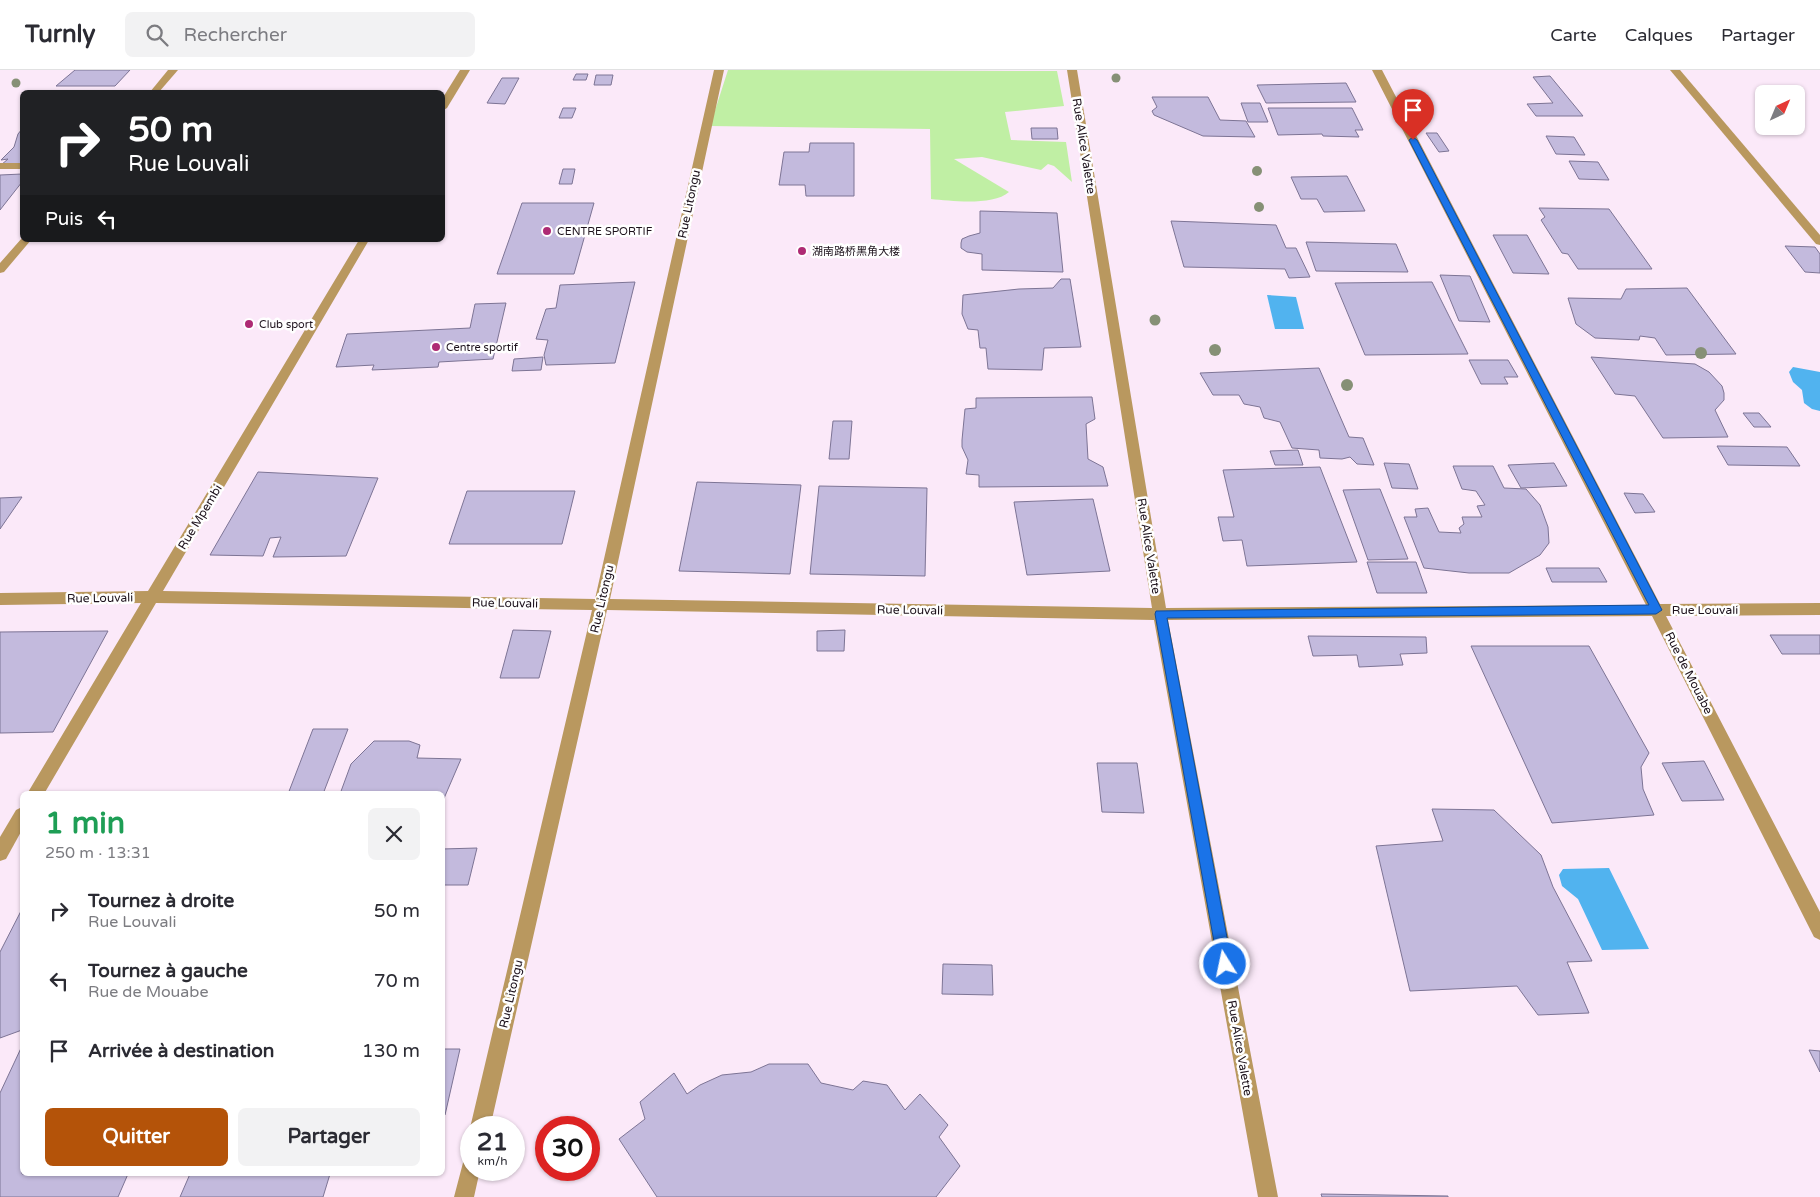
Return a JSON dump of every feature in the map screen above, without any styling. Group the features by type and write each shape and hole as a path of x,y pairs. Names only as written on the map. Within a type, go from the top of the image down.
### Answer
{"street":[{"path":"156,90 173,70"},
{"path":"445,103 465,70"},
{"name":"Rue Litongu","path":"483,1116 601,605 719,70"},
{"name":"Rue Alice Valette","path":"1072,70 1160,614 1268,1197"},
{"name":"Rue de Mouabe","path":"1377,70 1820,931"},
{"path":"1675,70 1820,242"},
{"path":"0,166 20,166"},
{"path":"0,270 24,242"},
{"name":"Rue Mpembi","path":"37,791 363,242"},
{"name":"Rue Louvali","path":"0,599 152,597 1160,614 1820,609"},
{"path":"0,853 20,818"},
{"path":"464,1197 468,1181"}],"green space":[{"path":"728,70 1057,71 1064,106 1005,112 1011,140 1066,142 1072,182 1054,166 1048,164 1041,170 982,157 954,159 1009,192 993,199 972,202 931,199 930,129 710,126"}],"water":[{"path":"1267,295 1296,297 1304,329 1275,329"},
{"path":"1793,367 1820,372 1820,411 1812,409 1804,403 1802,390 1793,382 1789,372"},
{"path":"1609,868 1649,949 1602,950 1578,899 1562,886 1559,875 1563,869"}],"building":[{"path":"75,70 130,70 115,86 56,86"},
{"path":"576,74 588,74 586,80 573,80"},
{"path":"596,75 613,75 611,85 594,85"},
{"path":"1550,76 1583,116 1536,116 1527,104 1553,103 1533,77"},
{"path":"502,78 519,78 505,104 487,103"},
{"path":"1346,83 1356,102 1266,103 1257,85"},
{"path":"1152,97 1208,97 1220,120 1246,121 1255,137 1203,136 1154,115 1152,111 1157,107"},
{"path":"1241,103 1260,103 1268,122 1248,122"},
{"path":"563,108 576,108 572,118 559,118"},
{"path":"1268,108 1352,108 1363,130 1355,130 1359,137 1323,136 1322,134 1278,135"},
{"path":"1031,128 1057,128 1058,139 1032,139"},
{"path":"20,132 20,165 1,165 8,159 1,160 14,147"},
{"path":"1426,133 1437,133 1449,151 1439,152"},
{"path":"1546,136 1574,137 1585,155 1556,154"},
{"path":"810,143 854,143 854,196 806,196 805,185 779,185 784,152 809,152"},
{"path":"1569,161 1598,162 1609,180 1579,179"},
{"path":"563,169 575,169 572,184 559,184"},
{"path":"20,174 20,185 0,210 0,175"},
{"path":"1347,176 1365,211 1324,212 1317,199 1301,199 1291,177"},
{"path":"522,203 594,203 574,274 497,274"},
{"path":"1539,208 1609,209 1652,269 1578,269 1568,254 1562,253 1541,220 1545,217"},
{"path":"980,211 1057,213 1063,272 982,270 982,254 967,252 961,248 962,239 980,233"},
{"path":"1171,221 1276,225 1286,248 1296,248 1310,277 1289,278 1285,269 1184,267"},
{"path":"1493,235 1527,235 1549,274 1513,273"},
{"path":"1306,242 1396,244 1408,272 1316,271"},
{"path":"1785,246 1815,247 1820,254 1820,273 1805,272"},
{"path":"1440,275 1470,276 1490,322 1459,321"},
{"path":"1061,279 1070,279 1081,347 1044,348 1042,370 988,369 986,348 980,348 978,330 968,329 962,314 963,295 1019,289 1053,288"},
{"path":"635,282 615,363 546,365 544,355 548,340 536,339 546,309 556,308 560,285"},
{"path":"1432,282 1468,354 1365,355 1335,283"},
{"path":"1687,288 1736,354 1666,355 1655,338 1640,336 1639,340 1595,338 1576,324 1568,298 1621,299 1626,289"},
{"path":"506,303 493,359 439,362 438,367 372,370 374,365 336,367 347,334 470,328 475,304"},
{"path":"543,357 541,370 512,371 514,359"},
{"path":"1591,357 1695,364 1709,372 1722,386 1724,400 1715,410 1728,437 1663,438 1635,396 1615,394"},
{"path":"1469,360 1508,360 1518,377 1504,377 1508,384 1481,384"},
{"path":"1319,368 1349,437 1363,438 1374,465 1357,464 1350,457 1342,459 1320,458 1319,450 1292,448 1280,422 1264,418 1260,407 1244,404 1239,395 1213,395 1200,373"},
{"path":"1092,397 1095,419 1086,424 1088,459 1103,467 1108,486 979,487 979,475 966,474 968,460 962,447 965,409 976,408 976,398"},
{"path":"1743,413 1759,413 1771,427 1754,427"},
{"path":"833,421 852,421 849,459 829,459"},
{"path":"1717,446 1787,447 1800,466 1728,465"},
{"path":"1298,450 1303,465 1275,465 1270,451"},
{"path":"1384,463 1409,464 1418,489 1392,488"},
{"path":"1554,463 1567,486 1521,488 1508,465"},
{"path":"1453,466 1493,466 1504,488 1526,489 1540,505 1548,527 1549,543 1540,555 1509,573 1469,573 1424,568 1404,517 1417,517 1415,509 1428,508 1439,532 1461,533 1459,528 1464,524 1462,517 1482,517 1477,506 1485,505 1476,491 1462,489"},
{"path":"1320,467 1357,562 1247,566 1242,540 1223,541 1218,517 1234,517 1223,470"},
{"path":"258,472 378,478 346,556 273,557 281,537 270,538 263,556 210,555"},
{"path":"697,482 801,485 790,574 679,571"},
{"path":"819,486 927,488 925,576 810,574"},
{"path":"1380,489 1408,559 1368,560 1343,490"},
{"path":"467,491 575,491 562,544 449,544"},
{"path":"1624,493 1643,494 1655,512 1635,513"},
{"path":"22,497 0,529 0,498"},
{"path":"1093,499 1110,571 1027,575 1014,502"},
{"path":"1367,562 1416,562 1427,593 1377,593"},
{"path":"1546,568 1599,568 1607,582 1552,582"},
{"path":"513,630 551,631 539,678 500,678"},
{"path":"845,630 844,651 817,651 817,631"},
{"path":"108,631 53,732 0,733 0,632"},
{"path":"1770,635 1820,635 1820,654 1782,654"},
{"path":"1308,636 1426,637 1427,653 1400,654 1403,665 1359,667 1357,655 1313,656"},
{"path":"1471,646 1589,646 1649,753 1641,767 1643,789 1654,815 1552,823"},
{"path":"313,729 348,729 324,791 289,791"},
{"path":"374,741 409,741 420,745 417,758 461,759 445,796 445,791 341,791 351,764"},
{"path":"1704,761 1724,800 1682,801 1662,763"},
{"path":"1097,763 1137,763 1144,813 1102,812"},
{"path":"1432,809 1494,810 1541,855 1553,887 1592,961 1567,962 1589,1013 1538,1015 1517,986 1410,991 1376,846 1443,841"},
{"path":"477,848 468,885 445,885 445,849"},
{"path":"20,913 20,1031 0,1038 0,952"},
{"path":"943,964 992,965 993,995 942,994"},
{"path":"445,1049 460,1049 445,1115"},
{"path":"20,1050 20,1176 127,1176 118,1197 0,1197 0,1093"},
{"path":"1809,1050 1820,1051 1820,1072"},
{"path":"769,1064 808,1064 821,1083 853,1090 863,1081 887,1085 905,1110 920,1094 948,1125 939,1137 960,1166 936,1197 657,1197 619,1139 645,1119 640,1102 674,1073 687,1094 700,1085 722,1075 751,1072"},
{"path":"189,1176 329,1176 323,1197 180,1197"},
{"path":"1321,1194 1448,1196 1448,1197 1322,1197"}],"place":[{"name":"CENTRE SPORTIF","path":"547,231"},
{"name":"湖南路桥黑角大楼","path":"802,251"},
{"name":"Club sport","path":"249,324"},
{"name":"Centre sportif","path":"436,347"}],"route":[{"path":"1225,964 1160,614 1656,610 1413,140"}]}
